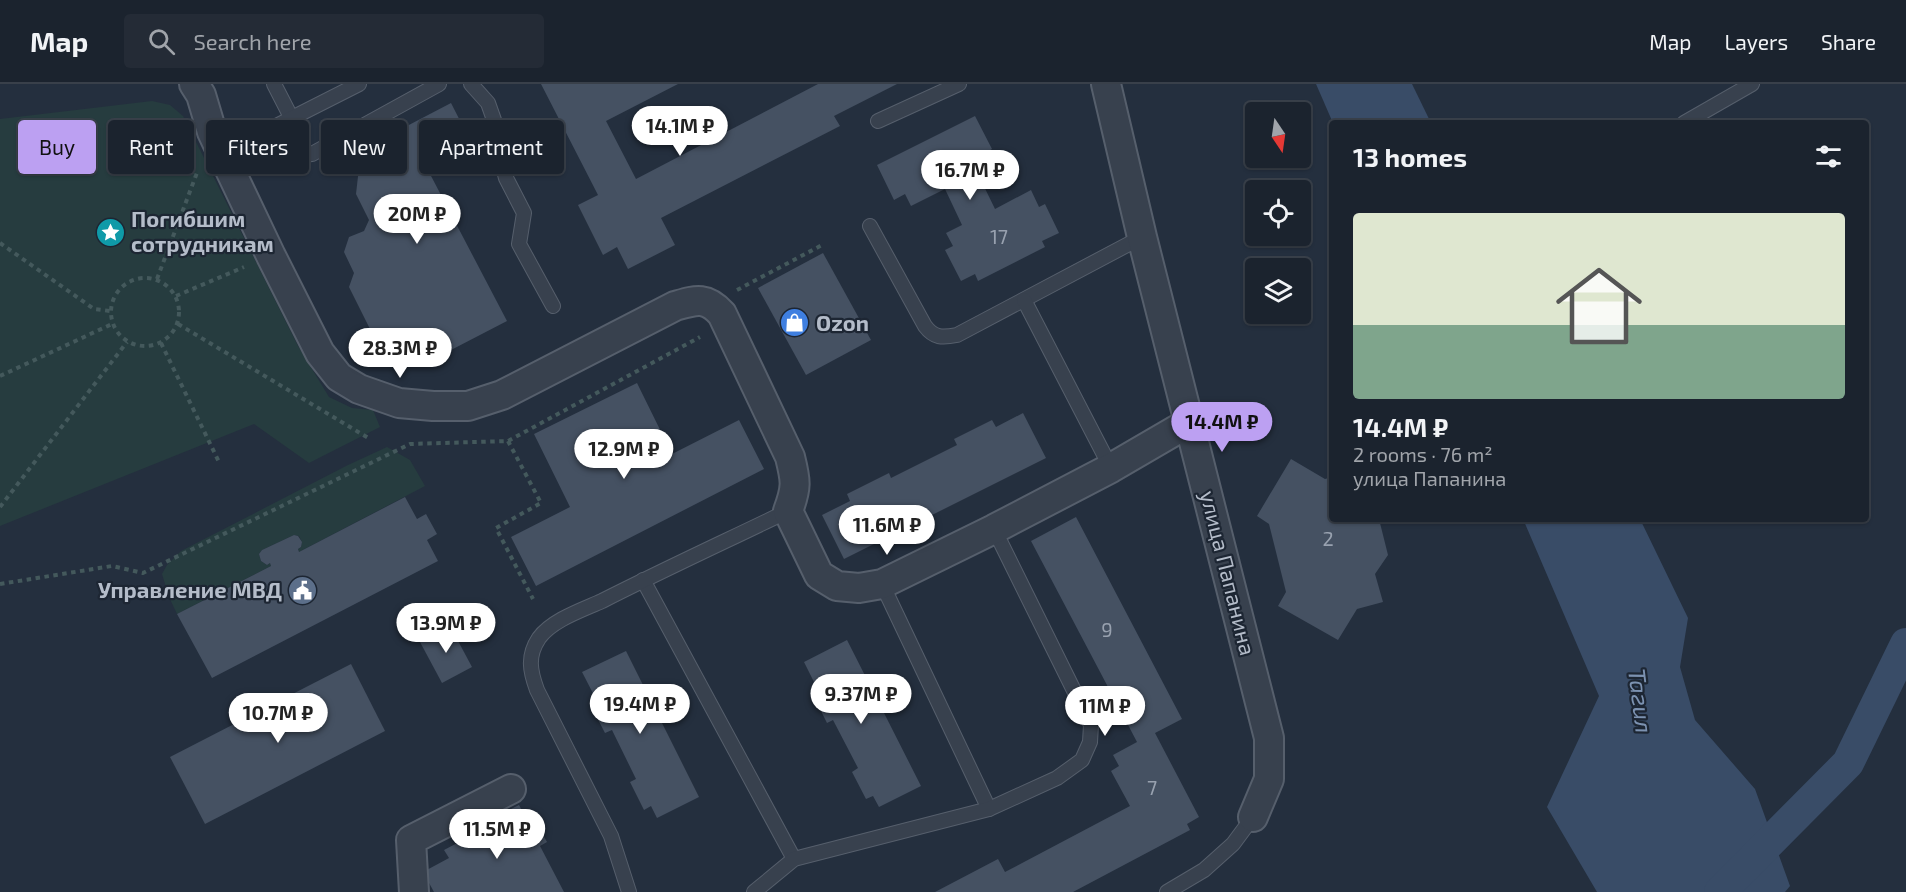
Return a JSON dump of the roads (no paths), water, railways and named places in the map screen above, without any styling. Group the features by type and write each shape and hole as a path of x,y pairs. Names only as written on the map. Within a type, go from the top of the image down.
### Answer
{"street":[{"path":"194,84 209,120"},
{"name":"улица Папанина","path":"1106,84 1142,237 1269,738 1269,779 1253,817"},
{"path":"232,174 320,353 339,377 359,389 399,403 468,406 502,395 675,306 698,300 714,305 722,314 790,457 796,480 788,511 819,575 837,586 859,588 882,584 994,530 1111,468 1190,422"},
{"path":"414,892 411,840 511,789"}],"lane":[{"path":"274,84 292,119 359,84"},
{"path":"309,154 439,84"},
{"path":"471,84 488,104 494,120 506,178 524,213 519,244 553,306"},
{"path":"878,121 958,84"},
{"path":"1689,120 1752,84"},
{"path":"870,226 925,326 937,337 957,335 1142,237"},
{"path":"1024,300 1111,468"},
{"path":"629,892 611,836 537,690 530,671 531,653 541,636 556,623 788,511"},
{"path":"754,892 794,860 989,810 1057,778 1082,760 1090,742 1091,725 994,530"},
{"path":"643,580 794,860"},
{"path":"882,584 989,810"},
{"path":"1167,892 1204,870 1233,844 1253,817"}],"water":[{"path":"1316,84 1412,84 1430,120 1332,120"},
{"name":"Тагил","path":"1524,522 1641,522 1688,618 1680,667 1695,720 1755,789 1790,886 1785,892 1597,892 1547,807 1599,696"}],"waterway":[{"path":"1720,892 1848,763 1906,644"}],"place":[{"name":"Погибшим сотрудникам","path":"110,232"},
{"name":"Ozon","path":"795,323"},
{"name":"Управление МВД","path":"303,590"}]}
